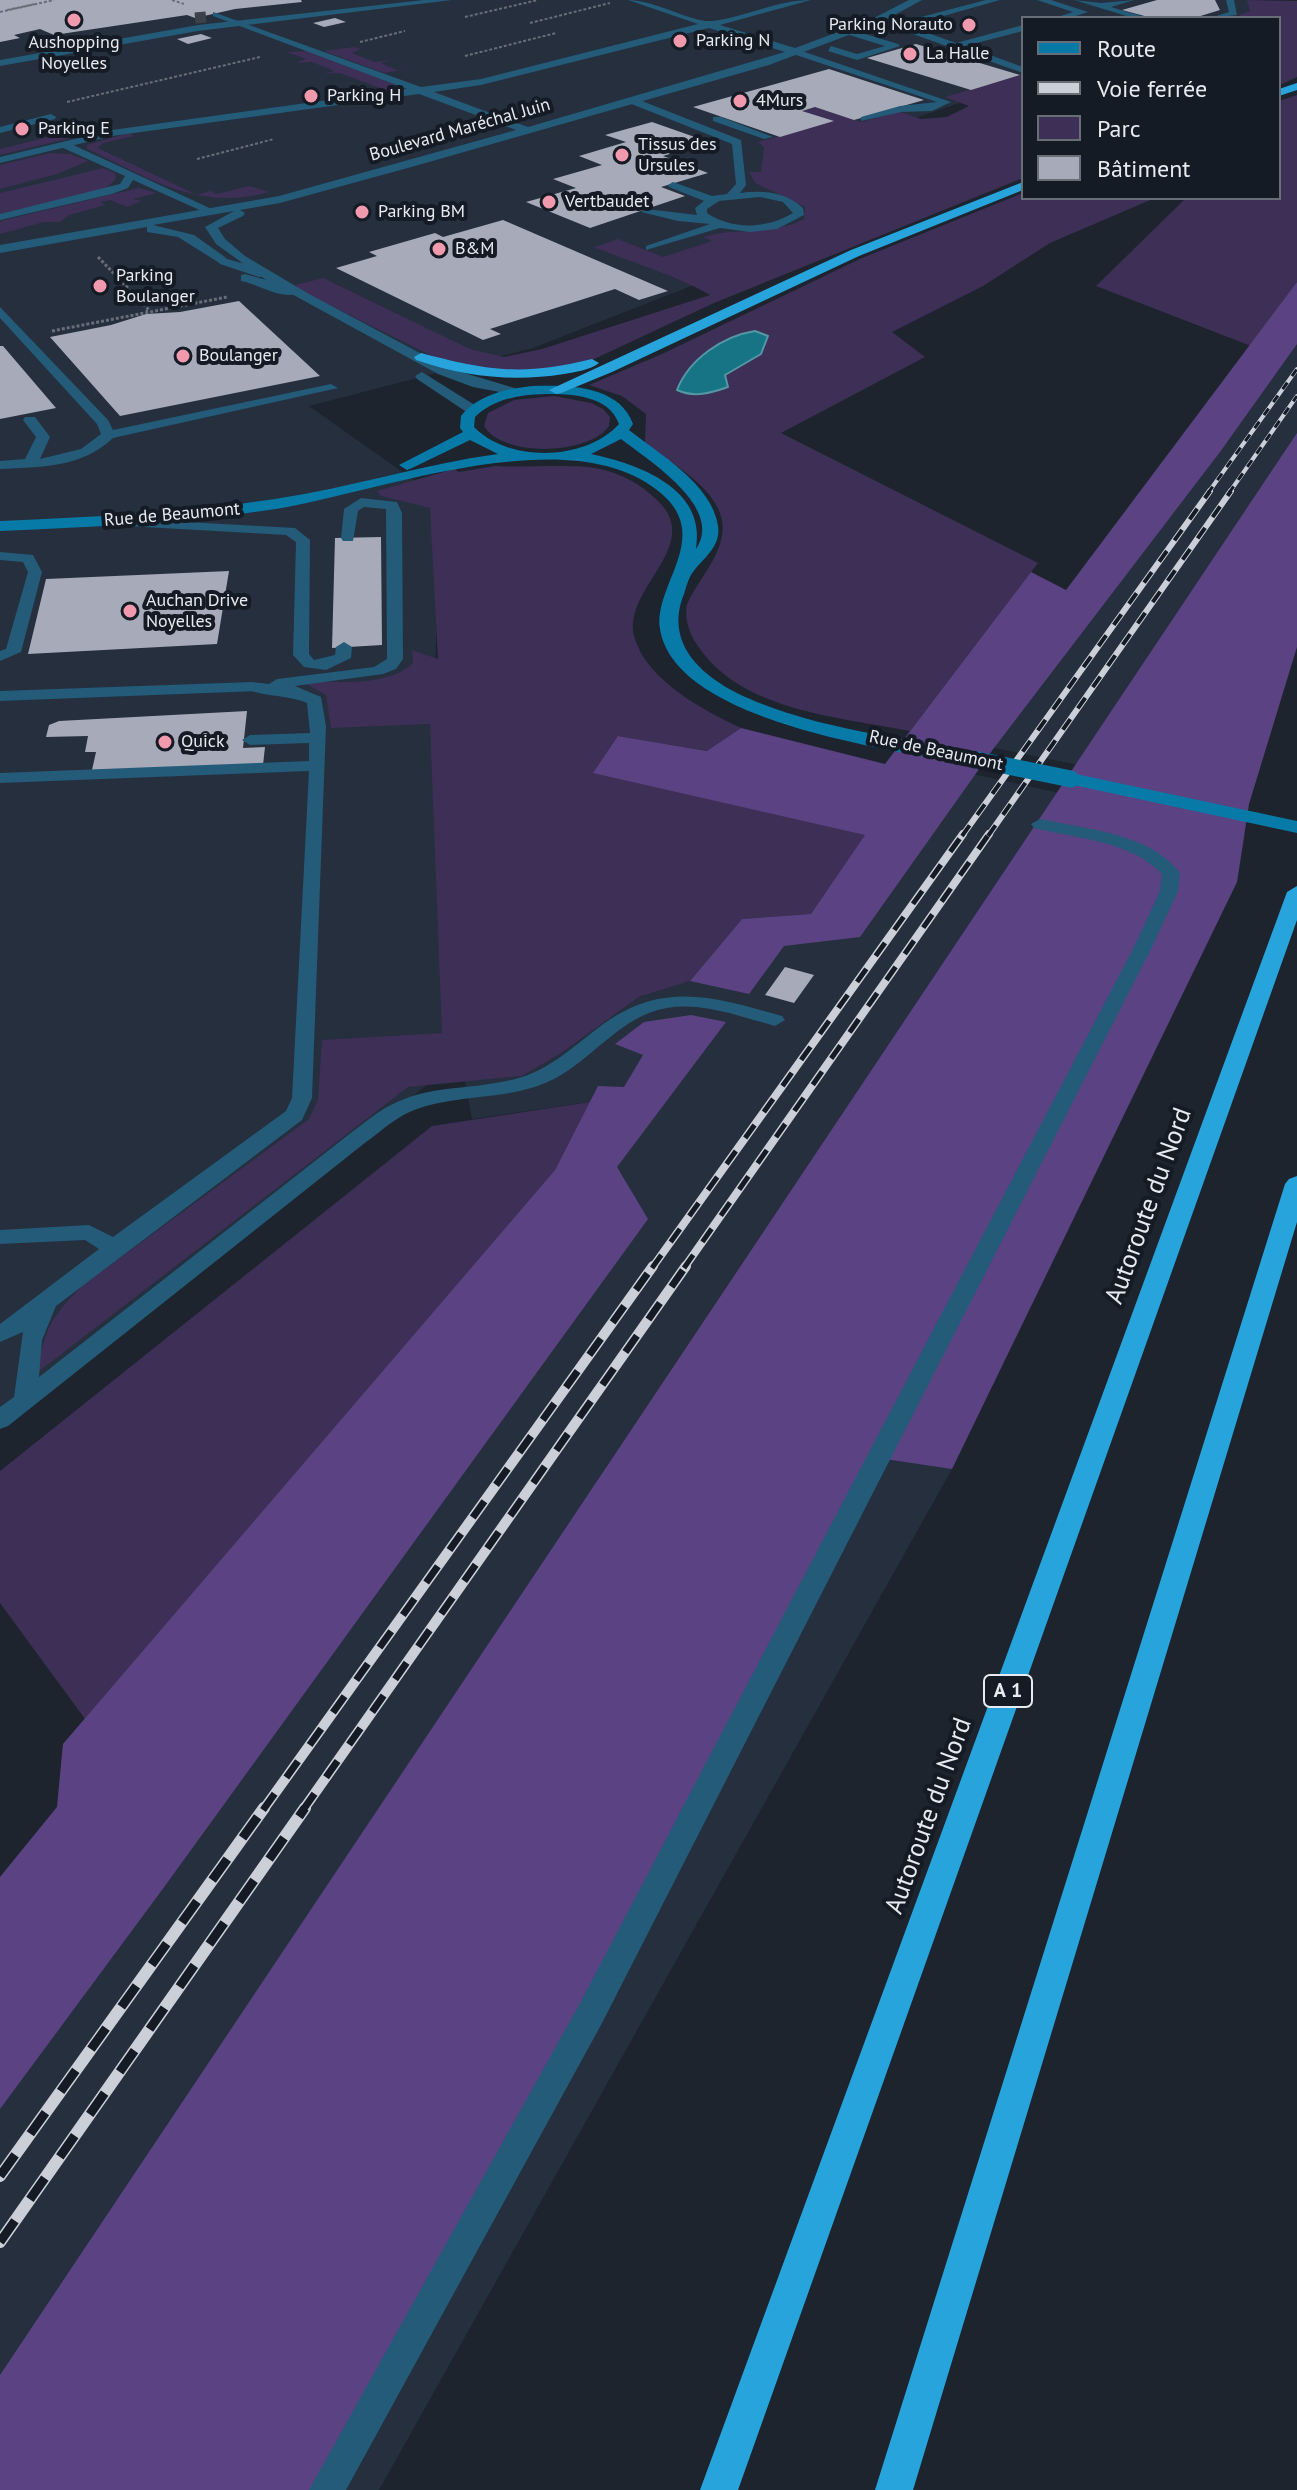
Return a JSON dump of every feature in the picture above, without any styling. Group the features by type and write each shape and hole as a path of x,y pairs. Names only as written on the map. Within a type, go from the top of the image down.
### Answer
{"highway":[{"path":"556,390 646,353 688,330 898,234 1021,187"},
{"path":"421,357 449,368 492,374 556,372 598,361 652,336 688,330"},
{"name":"Autoroute du Nord","path":"719,2490 1297,892"},
{"path":"894,2490 1297,1184"}],"street":[{"path":"633,0 796,52"},
{"name":"Boulevard Maréchal Juin","path":"0,160 132,130 481,82 806,0"},
{"name":"Boulevard Maréchal Juin","path":"0,249 280,199 652,96 796,52 878,20 917,0"},
{"path":"212,15 244,18 308,48 528,131"},
{"path":"280,199 223,219 211,227 212,234 237,257 295,292 421,357 436,369 461,380 516,393"},
{"path":"114,229 172,231 196,238 263,290 390,355 473,410"},
{"path":"556,390 593,396 618,408 626,424 622,432 603,445 573,454 528,455 492,448 470,434 466,422 473,410 499,397 516,393 556,390"},
{"name":"Rue de Beaumont","path":"622,432 686,483 705,508 711,535 707,546 685,571"},
{"name":"Rue de Beaumont","path":"342,492 470,434"},
{"name":"Rue de Beaumont","path":"573,454 638,471 678,499 686,512 691,545 685,571 670,601 669,632 680,655 705,679 728,694 790,721 1297,827"},
{"name":"Rue de Beaumont","path":"0,526 170,518 342,492 458,464 528,455"},
{"path":"0,696 252,687"}],"lane":[{"path":"0,63 244,18 448,0"},
{"path":"898,26 996,0"},
{"path":"1041,0 1083,12 1067,16"},
{"path":"1078,0 1136,16"},
{"path":"1101,6 1130,0"},
{"path":"1223,16 1234,13 1230,0"},
{"path":"878,20 959,45 971,54 1021,69"},
{"path":"959,45 1021,29"},
{"path":"816,45 857,57 895,46 849,32"},
{"path":"796,52 946,102 932,108 900,109 865,119"},
{"path":"652,96 667,101"},
{"path":"633,101 737,142 741,185 732,195"},
{"path":"710,116 768,137"},
{"path":"0,130 51,117"},
{"path":"65,145 210,211"},
{"path":"0,217 108,192 124,186 130,176"},
{"path":"673,185 712,200"},
{"path":"647,212 678,218 706,218 721,224 767,227 792,221 799,210 787,200 760,194 732,195 712,200 701,208 706,218"},
{"path":"650,248 721,224"},
{"path":"224,262 239,265 249,272 266,274"},
{"path":"245,278 266,274"},
{"path":"245,278 256,279 281,292 295,292"},
{"path":"0,311 103,423 108,435"},
{"path":"0,465 79,456 97,448 108,435 331,388"},
{"path":"30,420 43,437 31,462"},
{"path":"252,687 377,671 390,666 395,659 395,513 392,505 361,502 351,509 348,538"},
{"path":"109,522 290,531 303,540 301,655 310,664 326,665 343,658 344,647"},
{"path":"0,556 28,558 35,572 13,652 0,656"},
{"path":"0,1334 45,1304 114,1248 295,1115 302,1098 318,738 315,700 294,691 252,687"},
{"path":"250,740 318,738"},
{"path":"0,778 317,766"},
{"path":"327,2490 590,2015 1143,947 1169,891 1171,873 1165,864 1154,857 1130,847 1040,824"},
{"path":"0,1420 359,1137 407,1105 431,1098 518,1084 546,1075 641,1008 664,1002 690,1000 718,1004 775,1020"},
{"path":"0,1237 89,1232 114,1248"},
{"path":"25,1400 31,1340 45,1304"}],"path":[{"path":"0,12 54,0"},
{"path":"530,23 614,3"},
{"path":"455,58 558,33"},
{"path":"61,103 308,48"},
{"path":"98,257 140,298 149,310 143,314"},
{"path":"23,336 263,290"}],"shaded area":[{"path":"0,0 1254,0 1257,15 1254,16 1021,16 1021,82 811,154 836,229 533,348 309,406 442,500 434,690 464,1056 0,1420"},
{"path":"1297,282 1297,475 1112,772 956,740"},
{"path":"1297,282 1297,344 1220,452 994,748 860,937 784,946 749,994 690,981 742,919 811,914 865,835 593,773 618,736 707,751 741,728 885,764 1031,572 1066,590"},
{"path":"1297,433 1297,647 1249,804 1237,882 952,1469 878,1458 316,2490 0,2490 0,2375"},
{"path":"917,762 1245,833 1237,882 952,1469 379,2490 0,2490 0,1877 57,1807 63,1744 555,1170 589,1102 472,1119 465,1081 522,1076 560,1054 639,997 690,981"},
{"path":"691,1015 726,1022 617,1167 648,1219 0,2109 0,1877 57,1807 63,1744 555,1170 598,1086 624,1087 643,1055 615,1044 644,1022"}],"green space":[{"path":"1247,0 1297,1 1297,77 1281,85 1281,16 1239,15 1250,11"},
{"path":"361,49 352,53 375,62 391,60 381,63 397,70 412,68 384,73 324,51"},
{"path":"311,51 408,90 375,94 385,90 340,73 324,74 334,71 312,62 296,63 306,59 287,52"},
{"path":"1021,75 1021,179 714,303 592,360 566,367 501,371 438,359 299,290 295,285 323,278 470,349 504,357 542,349 710,295 594,247 618,239 663,257 712,241 703,237 779,228 804,219 805,207 755,183 749,172 761,172 764,147 758,142 833,121 802,111 815,107 861,122 898,111 921,119 947,117 969,106 945,97"},
{"path":"1297,95 1297,282 1251,346 1096,286 1184,200 1281,200 1281,100"},
{"path":"34,124 52,124 73,134 67,139 0,155 0,149 56,135"},
{"path":"128,133 134,136 103,143 98,148 197,195 153,181 87,149 87,145"},
{"path":"50,153 70,154 88,161 57,174 0,189 0,165"},
{"path":"103,168 115,173 116,179 105,189 0,214 0,193"},
{"path":"249,186 269,192 219,198 197,195 210,191 217,194"},
{"path":"139,188 157,193 133,199 142,201 127,207 110,200 101,202 105,205 69,215 60,222 44,222 0,234 0,221"},
{"path":"1021,194 1021,200 1150,200 1050,243 983,286 892,332 925,357 781,433 1038,563 910,731 792,707 763,697 714,666 696,643 686,618 688,602 719,548 723,525 720,513 715,502 698,483 645,443 646,414 622,396 589,385 662,354 862,258"},
{"path":"554,396 591,403 603,409 610,417 609,426 599,436 584,443 546,449 509,444 484,426 488,413 514,400"},
{"path":"495,466 577,466 608,471 631,480 645,490 670,518 672,535 667,552 638,603 633,621 635,639 642,654 664,681 694,703 741,728 708,751 618,736 866,835 811,914 742,919 690,981 639,997 560,1054 522,1076 408,1087 38,1372 43,1344 51,1324 82,1286 309,1119 318,1100 322,1040 442,1033 430,724 331,728 326,695 308,685 311,682 365,681 391,676 413,663 412,650 438,659 430,508 381,496 377,491 454,469 459,472"},
{"path":"590,1102 555,1170 85,1719 0,1603 0,1471 432,1126"}],"water":[{"path":"755,331 768,336 761,354 725,375 728,387 696,394 677,390 690,368 708,351 731,338"}],"building":[{"name":"Aushopping Noyelles","path":"0,0 302,2 54,35 40,29 0,42"},
{"path":"1157,0 1215,0 1220,10 1200,16 1144,16 1122,10"},
{"path":"335,18 346,22 324,27 313,23"},
{"path":"201,34 212,38 188,44 177,39"},
{"path":"916,44 1020,75 971,90 867,58"},
{"path":"829,69 924,100 854,120 815,107 802,111 834,121 780,137 693,107"},
{"path":"652,122 709,142 663,156 708,173 661,187 685,196 590,228 526,202 576,188 553,179 602,165 579,156 626,142 605,135"},
{"path":"503,220 668,291 639,300 615,289 490,329 501,334 483,340 336,268 377,256 369,252 435,233 443,237"},
{"name":"Boulanger","path":"239,301 320,376 120,416 50,337 111,325 146,314 180,312"},
{"path":"0,346 3,346 56,408 0,419"},
{"path":"381,537 382,645 332,648 335,538"},
{"name":"Auchan Drive Noyelles","path":"229,571 217,644 28,654 46,579"},
{"name":"Quick","path":"247,711 243,748 265,747 263,765 92,770 96,752 85,752 88,736 46,737 49,725 59,721"},
{"path":"785,967 814,975 794,1003 765,995"}],"tunnel":[{"path":"195,18 207,17"}],"railway":[{"path":"1208,493 1297,369"},
{"path":"1229,493 1297,396"},
{"path":"962,836 1210,491"},
{"path":"988,836 1231,491"},
{"path":"652,1268 963,834"},
{"path":"684,1268 989,834"},
{"path":"263,1810 653,1266"},
{"path":"303,1810 686,1266"},
{"path":"0,2176 264,1808"},
{"path":"0,2242 305,1808"}],"place":[{"name":"Aushopping Noyelles","path":"74,20"},
{"name":"Parking Norauto","path":"969,25"},
{"name":"Parking N","path":"680,41"},
{"name":"La Halle","path":"910,54"},
{"name":"Parking H","path":"311,96"},
{"name":"4Murs","path":"740,101"},
{"name":"Parking E","path":"22,129"},
{"name":"Tissus des Ursules","path":"622,155"},
{"name":"Vertbaudet","path":"549,202"},
{"name":"Parking BM","path":"362,212"},
{"name":"B&M","path":"439,249"},
{"name":"Parking Boulanger","path":"100,286"},
{"name":"Boulanger","path":"183,356"},
{"name":"Auchan Drive Noyelles","path":"130,611"},
{"name":"Quick","path":"165,742"}]}
